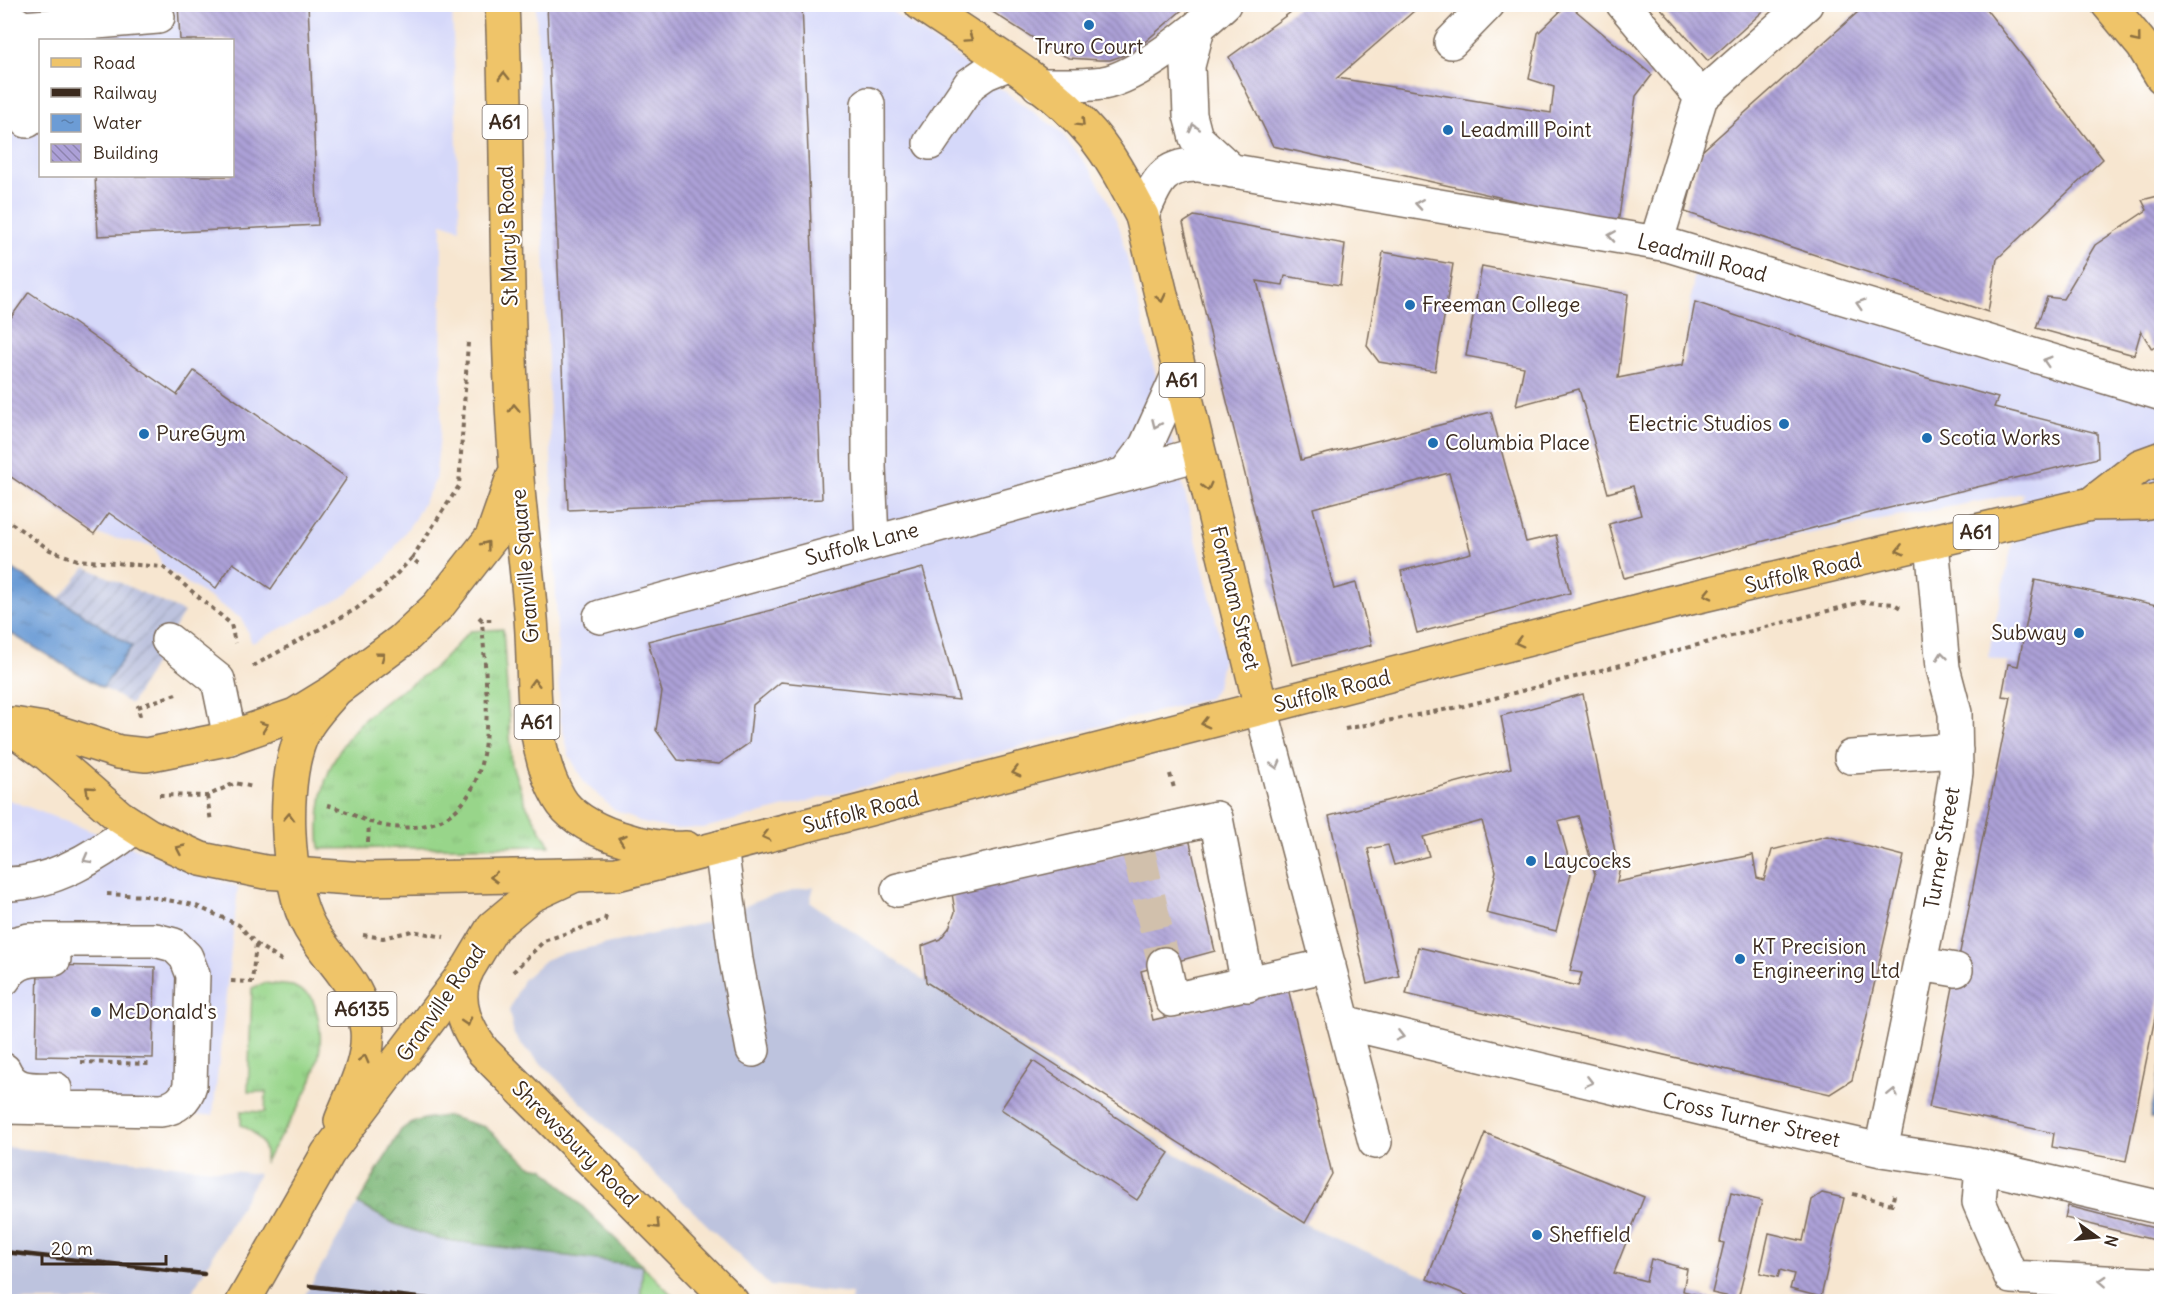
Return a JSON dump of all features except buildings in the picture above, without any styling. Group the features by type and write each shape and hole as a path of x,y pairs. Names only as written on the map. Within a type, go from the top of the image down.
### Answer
{"main road":[{"name":"St Mary's Road","path":"502,4 516,467"},
{"name":"A61","path":"921,4 1038,85"},
{"path":"2108,4 2143,46 2162,77"},
{"name":"Fornham Street","path":"1038,85 1065,107 1092,134 1116,168 1142,216 1261,708"},
{"name":"Suffolk Road","path":"2091,504 2140,466 2162,458"},
{"name":"Granville Square","path":"293,875 288,844 290,794 304,729 334,691 401,641 450,591 492,537 516,467"},
{"name":"Granville Square","path":"516,467 531,620 539,741 547,776 561,801 572,813 601,830 630,842 667,849 721,847"},
{"name":"Suffolk Road","path":"573,876 617,874 1669,603 2091,504 2144,503 2162,499"},
{"name":"A61","path":"4,723 50,730 119,752 146,755 230,738 295,715 334,691"},
{"name":"A61","path":"4,723 46,753 135,827 201,860 293,875 365,879 573,876"},
{"name":"Granville Road","path":"293,875 309,926 352,982 363,1012 367,1042 366,1057 328,1153"},
{"name":"Granville Road","path":"243,1302 328,1153 473,961 493,927 549,885 573,876"},
{"name":"Shrewsbury Road","path":"473,961 462,982 460,998 468,1030 483,1051 732,1302"}],"street":[{"path":"1038,85 1104,83 1124,77 1198,28 1224,4"},
{"path":"1451,42 1488,4"},
{"path":"1623,4 1701,97"},
{"path":"1656,243 1701,97 1806,4"},
{"path":"27,121 14,22 158,17"},
{"path":"1198,28 1188,66 1190,115 1196,138 1232,171"},
{"path":"930,143 970,84 986,73 1008,64"},
{"path":"868,104 869,466 872,541"},
{"name":"Leadmill Road","path":"1142,216 1153,190 1164,175 1178,165 1199,165 1656,243 2162,394"},
{"path":"1125,474 1146,446 1180,371"},
{"name":"Suffolk Lane","path":"600,617 872,541 1199,454"},
{"name":"Turner Street","path":"1881,1150 1947,832 1956,772 1955,713 1943,668 1932,542"},
{"path":"168,640 229,676 230,738"},
{"name":"Fornham Street","path":"1261,708 1375,1142"},
{"path":"1851,758 1956,750"},
{"path":"898,890 1136,843 1216,818 1248,985"},
{"path":"4,884 16,884 67,870 112,845 135,827"},
{"path":"721,847 736,960 753,1050"},
{"path":"4,946 29,940 155,940 169,943 186,957 192,970 193,981 177,1064 183,1081 162,1090 22,1088 13,1085 4,1070"},
{"path":"4,980 14,966 30,960 135,957 169,943"},
{"path":"1164,964 1172,1000 1248,985 1329,965"},
{"path":"1920,964 1956,970"},
{"name":"Cross Turner Street","path":"1343,1022 1881,1150 1982,1166 2162,1208"},
{"path":"4,1107 170,1108 182,1101 188,1094 177,1064"},
{"path":"1982,1166 1979,1202 2011,1277 2162,1285"}],"path":[{"path":"146,755 138,707 229,676 303,641 356,609 382,589 412,558 459,486 469,335"},
{"path":"4,518 50,550 77,560 163,567 231,624 229,676"},
{"path":"412,558 450,591"},
{"path":"1343,729 1464,706 1863,602 1893,604 1907,611"},
{"path":"369,823 392,827 423,826 452,816 475,783 484,755 487,720 482,620"},
{"path":"207,796 235,783 290,794"},
{"path":"360,935 383,938 412,931 445,938 473,961 512,973 544,941 605,920 617,874"},
{"path":"96,893 146,896 194,905 239,925 256,944 289,965 323,947"},
{"path":"193,981 252,982 256,944"},
{"path":"72,1062 177,1064"},
{"path":"1853,1194 1892,1204 1896,1189"}],"shaded area":[{"path":"5,5 452,5 460,229 442,223 441,426 435,481 415,518 386,560 343,597 252,643 242,619 163,567 154,546 94,534 5,472"},
{"path":"536,5 883,5 1059,130 1090,169 1105,194 1120,229 1224,653 1217,686 1209,698 704,828 674,829 643,823 614,810 584,782 569,755 560,719"},
{"path":"1695,268 2161,402 2161,694 2018,666 1988,657 2023,493 1733,548 1683,365"},
{"path":"86,567 184,612 131,704 5,630 5,596 59,599"},
{"path":"4,798 238,887 213,1115 5,1119"},
{"path":"814,886 810,902 1178,1155 1320,1232 1484,1301 851,1302 852,1294 770,1286 522,1045 514,1035 509,1010 523,980 545,960 560,954 709,922 764,898"},
{"path":"447,1116 485,1127 531,1166 543,1168 548,1172 643,1266 640,1301 301,1302 401,1130 409,1124 426,1118"},
{"path":"5,1147 259,1174 187,1301 5,1301"}],"green space":[{"path":"503,629 512,765 525,803 550,846 320,849 320,806 324,786 339,750 351,734 382,704 436,666 470,631"},
{"path":"264,983 293,986 311,996 319,1020 320,1042 317,1063 301,1103 264,1163 263,1145 252,1132 241,1125 241,1111 265,1112 266,1092 248,1092 252,988"},
{"path":"447,1116 485,1127 531,1166 543,1168 643,1266 439,1239 395,1224 358,1204 401,1130 417,1121"},
{"path":"643,1266 678,1301 640,1301"}],"water":[{"path":"5,564 132,646 103,688 5,630"},
{"path":"2161,1066 2161,1120 2150,1118"}],"tunnel":[{"path":"1138,849 1164,964"}],"railway":[{"path":"4,1252 204,1274"},
{"path":"310,1286 455,1302"}],"place":[{"name":"Truro Court","path":"1089,25"},
{"name":"Leadmill Point","path":"1448,130"},
{"name":"Freeman College","path":"1410,305"},
{"name":"Electric Studios","path":"1784,424"},
{"name":"PureGym","path":"144,434"},
{"name":"Scotia Works","path":"1927,438"},
{"name":"Columbia Place","path":"1433,443"},
{"name":"Subway","path":"2079,633"},
{"name":"Laycocks","path":"1531,861"},
{"name":"KT Precision Engineering Ltd","path":"1740,959"},
{"name":"McDonald's","path":"96,1012"},
{"name":"Sheffield","path":"1537,1235"}]}
